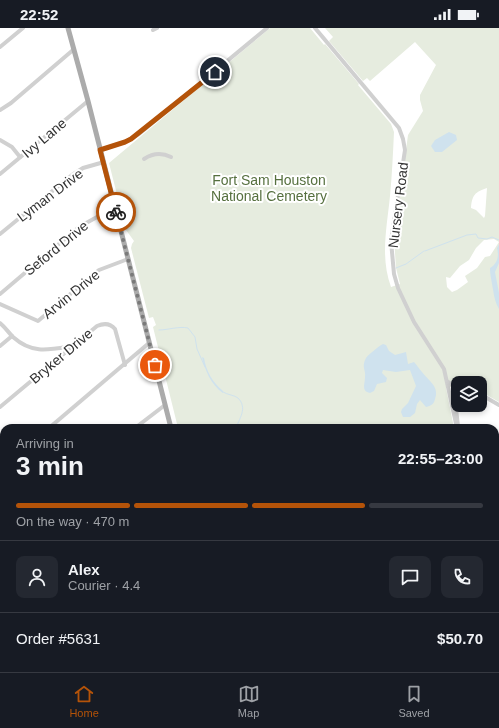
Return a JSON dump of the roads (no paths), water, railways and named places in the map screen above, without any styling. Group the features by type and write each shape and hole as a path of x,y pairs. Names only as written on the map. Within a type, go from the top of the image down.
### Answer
{"main road":[{"path":"68,28 104,162 170,424"}],"street":[{"path":"0,47 23,28"},
{"path":"100,150 125,142 139,134 267,28"},
{"name":"Nursery Road","path":"315,28 401,131 404,150 391,241 394,274 404,302 421,335 442,365 448,382 456,424"},
{"path":"0,110 74,50"},
{"name":"Ivy Lane","path":"0,174 88,101"},
{"path":"0,140 12,147 20,157"},
{"path":"144,159 157,154 165,154 171,157"},
{"name":"Lyman Drive","path":"0,234 72,175 83,168 104,162"},
{"name":"Seford Drive","path":"0,294 79,228 97,217 116,210"},
{"name":"Arvin Drive","path":"0,304 38,321 98,270 128,259"},
{"path":"0,323 12,336 24,345 34,349 43,350 72,346"},
{"name":"Bryker Drive","path":"0,407 98,325 107,324 112,326 117,332 125,364"},
{"path":"0,346 12,336"},
{"path":"54,424 149,343"},
{"path":"487,398 499,405"},
{"path":"140,424 165,405"},
{"path":"457,412 457,424"}],"water":[{"path":"449,132 456,135 457,140 442,152 435,152 431,146 435,140"},
{"path":"499,244 499,263 495,272 499,293 499,309 494,297 490,268 495,264 497,259 497,248"},
{"path":"383,344 386,345 389,351 395,355 406,352 408,364 414,362 435,387 435,401 426,407 420,400 417,404 415,413 410,417 403,417 401,412 408,403 416,386 410,370 396,372 383,370 382,373 387,378 386,382 377,384 374,391 370,393 364,389 364,366 366,358"},
{"path":"202,357 204,358 206,368 210,376 223,391 223,393 215,386 209,377"}],"waterway":[{"path":"425,251 467,235 476,234 478,238 487,239 492,237 499,240"},
{"path":"396,268 406,264 424,251"},
{"path":"159,330 181,327 188,328 195,337 197,349 205,367"},
{"path":"223,392 235,396 241,402 243,410 238,424"}],"park label":[{"name":"Fort Sam Houston National Cemetery","path":"269,188"}]}
